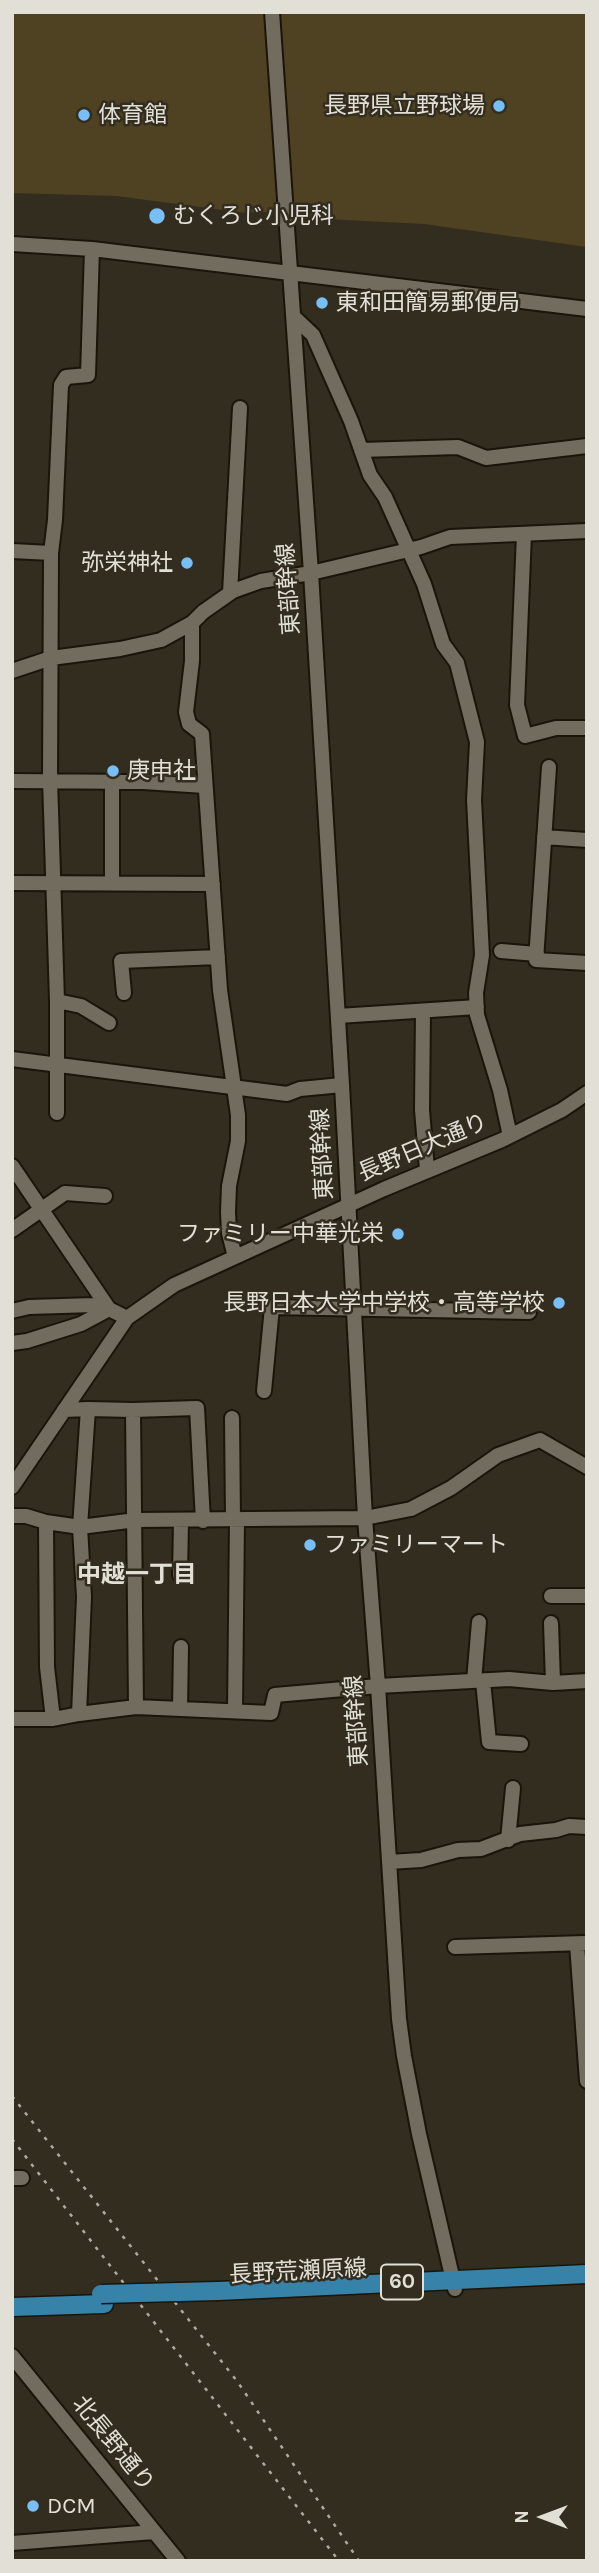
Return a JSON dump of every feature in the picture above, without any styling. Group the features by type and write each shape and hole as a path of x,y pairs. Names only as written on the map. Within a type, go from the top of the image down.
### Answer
{"main road":[{"name":"長野荒瀬原線","path":"12,2307 102,2299 454,2284 587,2274"},
{"name":"長野荒瀬原線","path":"454,2284 587,2283"},
{"name":"長野荒瀬原線","path":"12,2295 102,2299"}],"street":[{"name":"東部幹線","path":"272,12 311,573 365,1518 404,2056 454,2284"},
{"path":"12,244 92,248 587,309"},
{"path":"57,1113 57,1001 50,779 51,553 61,385 66,377 88,374 92,248"},
{"path":"293,316 313,335 370,475 385,497 424,584 443,644 457,663 477,742 474,800 482,955 476,993 477,1007 510,1136"},
{"path":"230,593 240,408"},
{"path":"361,450 458,447 486,457 587,446"},
{"path":"12,671 51,658 161,640 192,623 230,593 261,581 311,573 409,550 450,537 587,531"},
{"path":"524,534 517,705 524,736 556,728 587,728"},
{"path":"12,551 51,553"},
{"path":"192,623 192,661 186,712 189,724 202,734 218,957 238,1115 238,1141 229,1186 228,1212 229,1233 235,1256"},
{"path":"549,766 536,960 587,964"},
{"path":"12,780 50,779 205,786"},
{"path":"112,781 112,883"},
{"path":"544,837 587,840"},
{"path":"12,883 213,884"},
{"path":"501,951 537,954"},
{"path":"124,993 121,961 218,957"},
{"path":"57,1001 81,1006 109,1023"},
{"path":"338,1016 477,1007"},
{"path":"423,1010 422,1110 427,1170"},
{"path":"12,1059 287,1094 300,1089 342,1085"},
{"name":"長野日大通り","path":"127,1318 174,1285 427,1170 510,1136 562,1110 587,1093"},
{"path":"12,1166 104,1311"},
{"path":"12,1230 65,1192 105,1196"},
{"path":"12,1311 29,1307 94,1305 127,1318 12,1487"},
{"path":"264,1391 272,1307 529,1312"},
{"path":"12,1343 81,1324 104,1311"},
{"path":"64,1410 197,1408 203,1521"},
{"path":"79,1714 84,1597 80,1527 88,1409"},
{"path":"133,1410 136,1707"},
{"path":"232,1418 235,1710"},
{"path":"12,1517 26,1516 80,1527 136,1520 365,1518 411,1509 451,1488 498,1455 541,1440 587,1467"},
{"path":"180,1574 181,1521"},
{"path":"46,1522 47,1667 53,1719"},
{"path":"551,1596 587,1596"},
{"path":"479,1622 478,1681 489,1742 521,1744"},
{"path":"551,1623 553,1683"},
{"path":"180,1709 181,1647"},
{"path":"12,1719 53,1719 136,1707 271,1713 275,1695 509,1679 553,1683 587,1681"},
{"path":"508,1840 513,1788"},
{"path":"389,1862 421,1860 457,1850 481,1849 520,1834 569,1826 587,1827"},
{"path":"455,1947 582,1944 587,2081"},
{"name":"北長野通り","path":"12,2356 178,2561"},
{"path":"12,2543 154,2532"}],"shaded area":[{"path":"12,12 587,12 587,247 424,224 325,219 264,212 246,213 116,196 12,193"}],"railway":[{"path":"12,2096 237,2381 359,2561"},
{"path":"12,2139 339,2561"}],"place":[{"name":"長野県立野球場","path":"499,106"},
{"name":"体育館","path":"84,115"},
{"name":"むくろじ小児科","path":"157,216"},
{"name":"東和田簡易郵便局","path":"322,303"},
{"name":"弥栄神社","path":"187,563"},
{"name":"庚申社","path":"113,771"},
{"name":"ファミリー中華光栄","path":"398,1234"},
{"name":"長野日本大学中学校・高等学校","path":"559,1303"},
{"name":"ファミリーマート","path":"310,1545"},
{"name":"DCM","path":"33,2506"}],"district":[{"name":"中越一丁目","path":"137,1575"}]}
